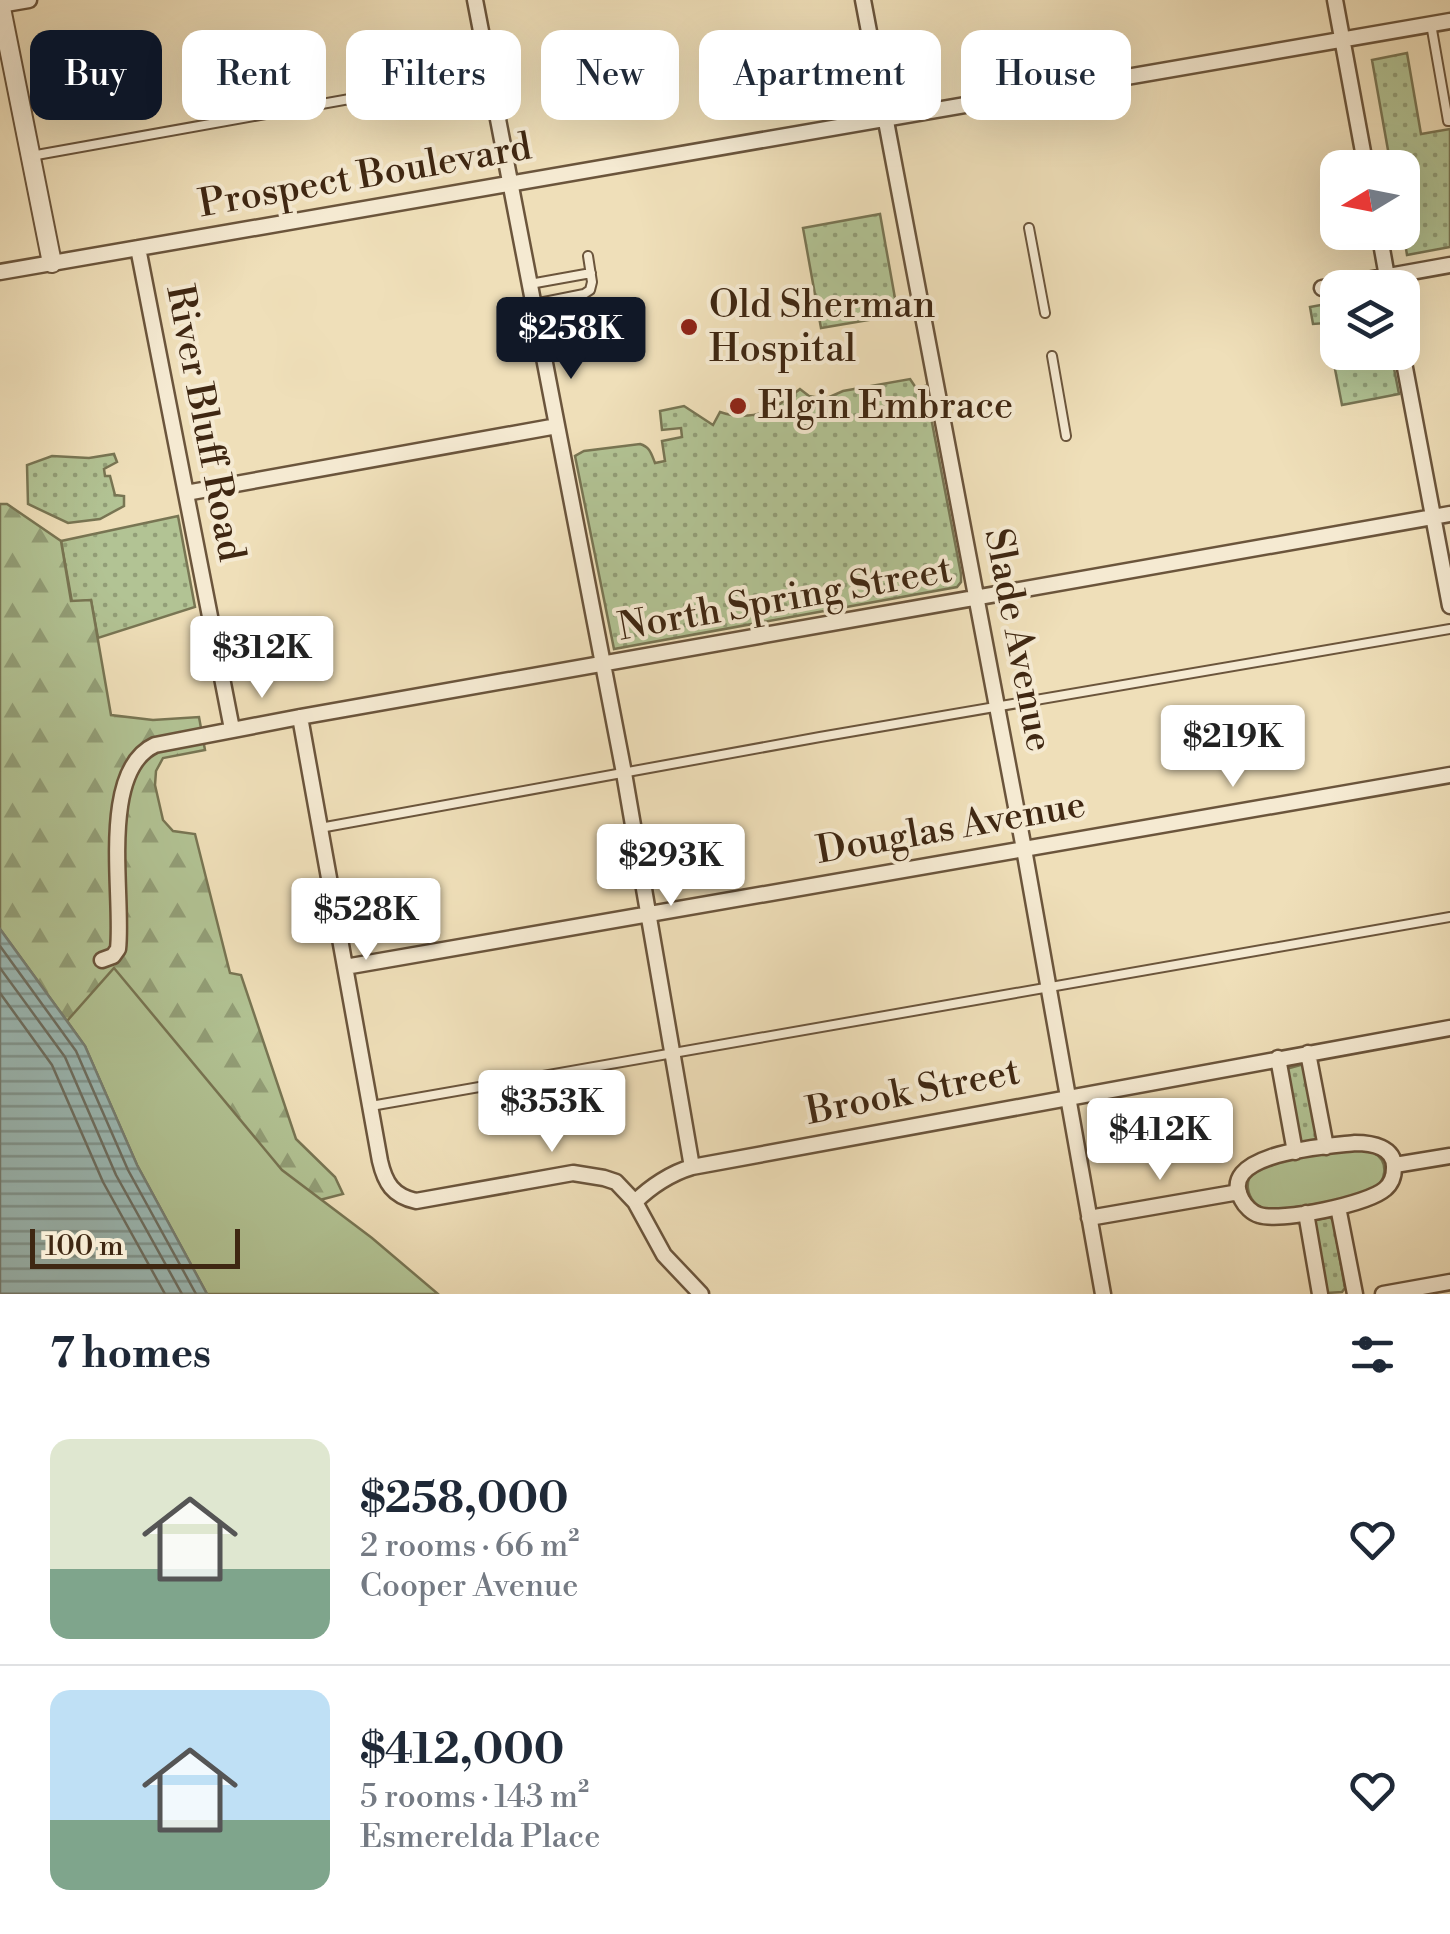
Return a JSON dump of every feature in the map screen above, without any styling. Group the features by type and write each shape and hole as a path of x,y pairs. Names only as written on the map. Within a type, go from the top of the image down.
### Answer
{"street":[{"path":"29,0 0,4 52,263"},
{"path":"475,0 481,30"},
{"name":"Slade Avenue","path":"863,0 869,30"},
{"path":"1334,0 1363,150"},
{"name":"Prospect Boulevard","path":"941,110 1450,21"},
{"path":"498,120 624,773 692,1167"},
{"name":"Slade Avenue","path":"886,120 1024,849 1103,1294"},
{"name":"Prospect Boulevard","path":"0,272 886,120"},
{"name":"River Bluff Road","path":"138,248 232,729"},
{"path":"1420,273 1450,265"},
{"path":"1405,370 1450,606"},
{"path":"186,493 558,426"},
{"name":"North Spring Street","path":"102,960 114,956 118,949 116,845 127,778 136,759 156,745 300,716 1450,514"},
{"path":"300,716 385,1180 393,1190 411,1200 573,1173 593,1174 616,1182 634,1202 664,1255 701,1294"},
{"name":"Douglas Avenue","path":"345,967 1450,775"},
{"name":"Brook Street","path":"634,1202 692,1167 1450,1028"},
{"path":"1308,1053 1326,1147"},
{"path":"1278,1058 1295,1152"},
{"path":"1373,1144 1387,1151 1395,1166 1388,1187 1373,1197 1338,1207 1279,1216 1256,1214 1242,1201 1238,1192 1241,1177 1250,1166 1265,1158 1326,1147 1373,1144"},
{"path":"1395,1166 1450,1156"},
{"path":"1090,1218 1238,1192"},
{"path":"1338,1207 1354,1294"},
{"path":"1306,1212 1320,1294"},
{"path":"1383,1294 1450,1282"}],"lane":[{"path":"1431,24 1450,121"},
{"path":"1436,57 1450,54"},
{"path":"30,156 346,100"},
{"path":"1029,228 1045,313"},
{"path":"534,304 590,290 588,256"},
{"path":"530,284 591,277"},
{"path":"1052,356 1066,436"},
{"path":"320,828 1450,629"},
{"path":"370,1106 1450,916"}],"green space":[{"path":"1407,53 1421,134 1450,129 1450,247 1407,255 1406,250 1420,250 1420,150 1388,150 1372,60"},
{"path":"880,214 898,315 821,328 803,228"},
{"path":"1320,305 1320,323 1313,324 1310,307"},
{"path":"1335,370 1394,370 1399,394 1342,405"},
{"path":"910,379 916,388 925,386 961,574 957,587 614,649 575,456 584,451 640,444 648,449 655,463 665,461 662,441 682,437 681,428 662,430 660,411 684,406 713,425 720,412 754,415 782,403 800,389 809,396 825,399 843,391"},
{"path":"114,454 117,462 104,469 105,476 110,476 115,495 124,496 124,506 100,519 68,523 28,504 27,465 52,456 89,458"},
{"path":"0,504 7,504 61,541 71,601 91,600 111,715 153,720 199,717 205,750 163,758 156,771 163,820 173,831 195,834 230,973 241,975 296,1139 335,1177 343,1194 316,1201 207,1294 137,1165 85,1046 0,929"},
{"path":"178,516 195,607 98,638 91,600 72,602 61,541"},
{"path":"114,968 282,1170 438,1294 207,1294 137,1165 85,1046 67,1021"},
{"path":"1304,1064 1317,1137 1313,1143 1300,1140 1286,1069"},
{"path":"1351,1149 1371,1152 1384,1167 1377,1187 1364,1194 1274,1210 1259,1206 1250,1196 1248,1183 1259,1167"},
{"path":"1330,1217 1345,1288 1342,1292 1327,1293 1314,1223"}],"water":[{"path":"0,929 85,1046 137,1165 207,1294 0,1294"}],"place":[{"name":"Old Sherman Hospital","path":"689,327"},
{"name":"Elgin Embrace","path":"738,406"}]}
